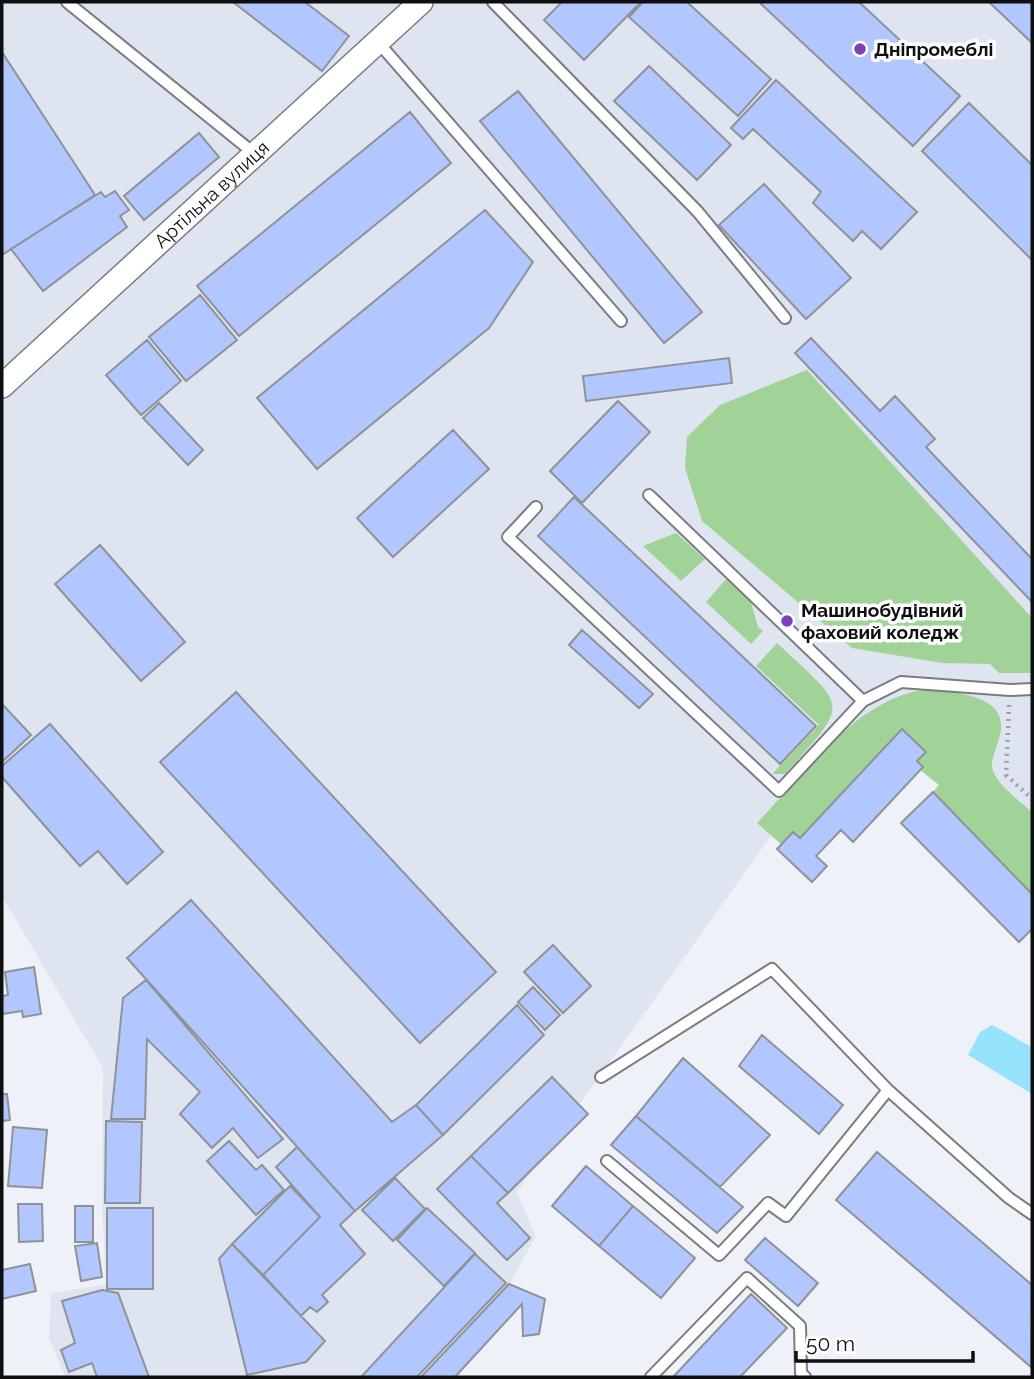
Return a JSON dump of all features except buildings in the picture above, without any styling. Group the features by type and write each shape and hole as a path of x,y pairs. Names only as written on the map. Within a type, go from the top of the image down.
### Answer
{"street":[{"name":"Артільна вулиця","path":"2,386 421,2"}],"lane":[{"path":"67,2 256,154"},
{"path":"493,2 698,212 785,318"},
{"path":"377,41 621,321"},
{"path":"649,495 863,701"},
{"path":"536,507 508,537 779,790 863,701 901,682 1010,690 1032,688"},
{"path":"601,1077 772,969 888,1090 1009,1198 1032,1214"},
{"path":"607,1161 719,1255 768,1203 786,1216 888,1090"},
{"path":"650,1377 747,1278 800,1326 801,1373 806,1377"}],"path":[{"path":"1010,690 1006,775 1032,799"}],"shaded area":[{"path":"2,2 1032,2 1032,894 933,792 939,785 920,770 923,767 917,761 926,752 901,730 800,838 792,832 781,844 771,836 517,1192 536,1236 509,1284 421,1377 65,1377 49,1338 51,1293 106,1285 102,1204 103,1068 2,896"}],"green space":[{"path":"807,370 1032,618 1032,673 999,673 990,664 942,663 852,648 702,521 685,468 687,437 720,405"},
{"path":"676,533 705,559 681,581 643,546"},
{"path":"726,579 750,599 758,627 763,631 751,644 706,602"},
{"path":"777,643 817,681 828,694 832,706 830,718 822,732 785,774 772,774 819,725 756,666"},
{"path":"940,689 983,700 998,713 1000,735 992,767 1003,786 1032,812 1032,894 933,792 939,785 920,770 923,767 917,761 926,752 902,730 800,838 792,832 781,844 757,823 816,758 862,717 886,702 912,692"}],"water":[{"path":"992,1025 1032,1047 1032,1094 968,1055 980,1032"}],"place":[{"name":"Дніпромеблі","path":"860,49"},
{"name":"Машинобудівний фаховий коледж","path":"787,621"}]}
